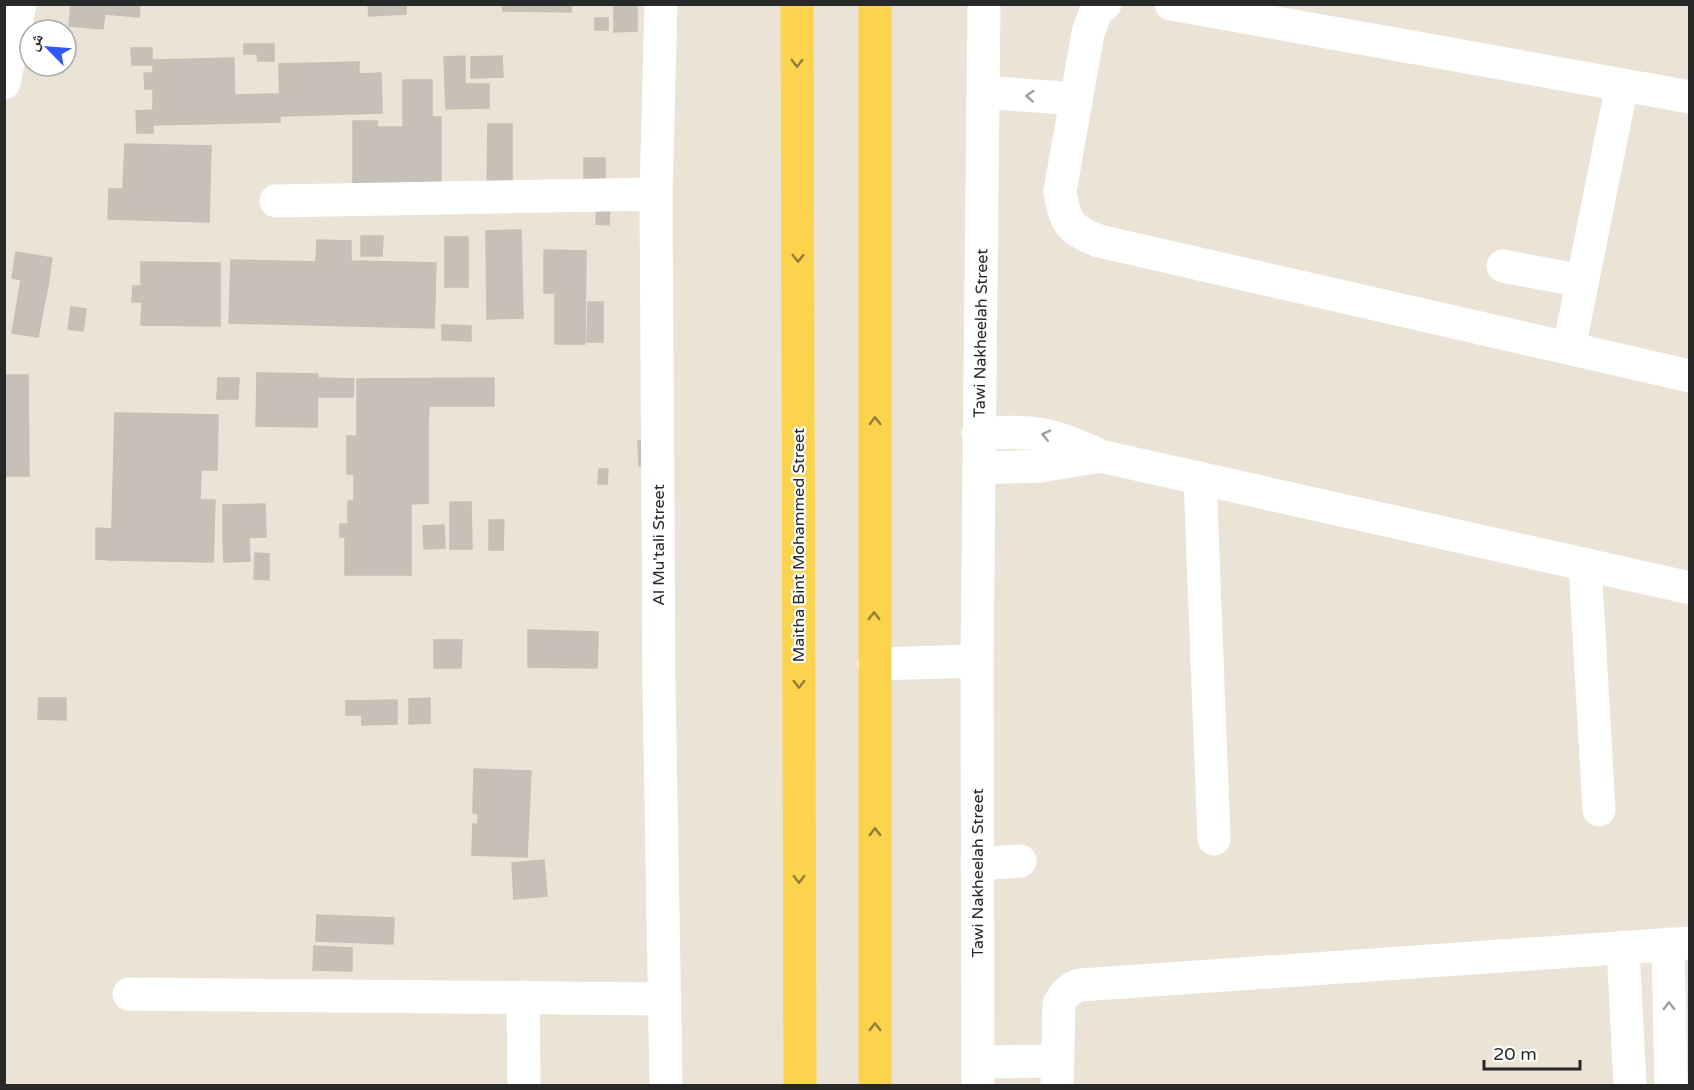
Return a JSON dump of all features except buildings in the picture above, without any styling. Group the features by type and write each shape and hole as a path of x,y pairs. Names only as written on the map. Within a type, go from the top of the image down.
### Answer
{"main road":[{"name":"Maitha Bint Mohammed Street","path":"797,4 800,1086"},
{"path":"875,4 875,1086"}],"street":[{"name":"Al Mu'tali Street","path":"661,4 656,194 659,686 666,1086"},
{"name":"Tawi Nakheelah Street","path":"978,1076 978,434 984,4"},
{"path":"1105,4 1096,12 1088,33 1060,191 1064,214 1077,232 1098,242 1689,376"},
{"path":"1171,4 1689,97"},
{"path":"4,83 14,14"},
{"path":"1569,348 1622,85"},
{"path":"984,104 1075,110"},
{"path":"276,201 656,194"},
{"path":"1503,266 1582,281"},
{"path":"978,434 1009,431 1041,433 1072,441 1101,456 1689,588"},
{"path":"979,468 1040,466 1101,456"},
{"path":"1200,478 1214,839"},
{"path":"1585,564 1599,810"},
{"path":"874,664 977,661"},
{"path":"977,864 1020,861"},
{"path":"978,1076 1057,1075 1059,1004 1071,988 1080,985 1679,944 1671,1086"},
{"path":"1623,947 1630,1086"},
{"path":"129,994 665,999"},
{"path":"523,997 524,1086"}]}
